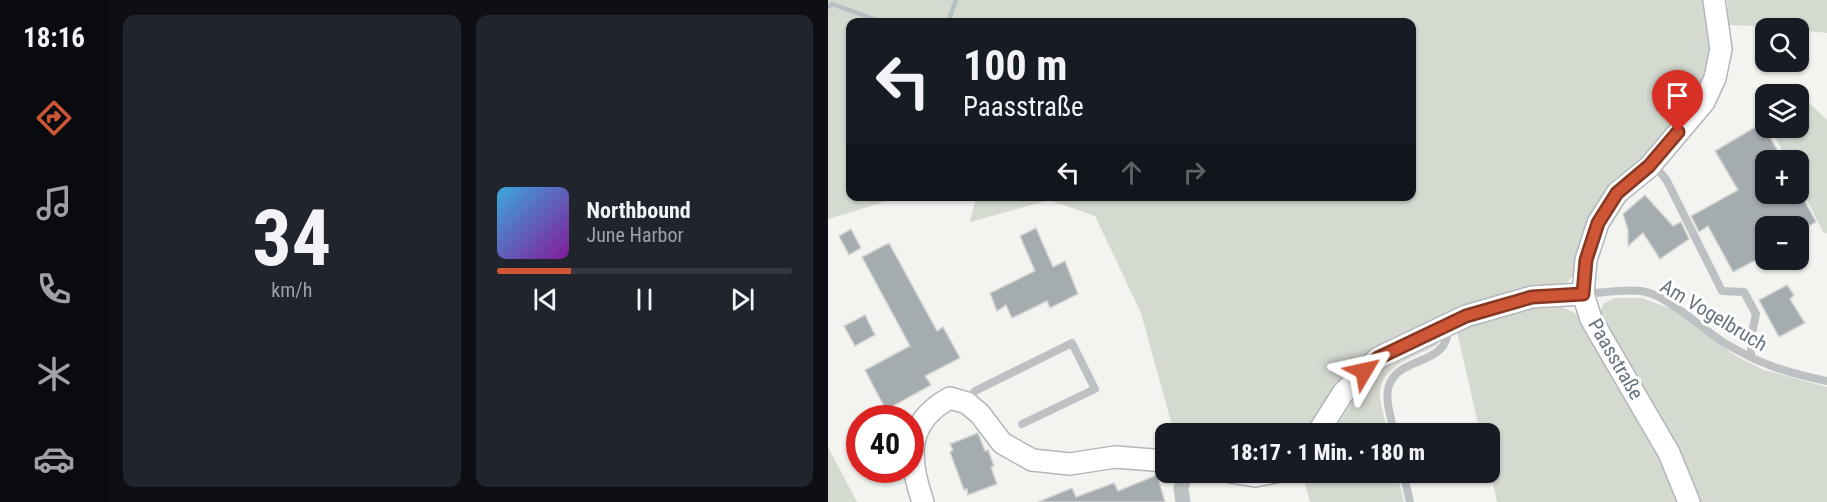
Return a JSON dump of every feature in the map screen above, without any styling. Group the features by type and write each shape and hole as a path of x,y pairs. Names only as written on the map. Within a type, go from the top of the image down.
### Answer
{"street":[{"name":"Paasstraße","path":"1689,502 1669,453 1591,319 1583,294 1586,260 1598,223 1617,193 1652,162 1704,102 1715,78 1721,50 1714,0"},
{"path":"1324,423 1343,393 1378,358 1466,316 1532,297 1583,294"},
{"path":"923,502 914,478 913,447 919,428 934,406 950,398 967,403 980,414 1002,443 1032,460 1070,464 1116,457 1155,460"},
{"path":"1182,483 1183,502"}],"lane":[{"path":"1652,162 1667,181 1722,291 1744,292 1756,314 1751,337 1751,357"},
{"name":"Am Vogelbruch","path":"1583,294 1641,291 1669,303 1722,341 1760,363 1827,381"},
{"path":"1392,423 1388,398 1389,383 1400,371 1444,348 1448,338 1449,324"},
{"path":"967,403 975,391 1072,343 1095,389 1022,424"},
{"path":"1406,483 1410,502"}],"shaded area":[{"path":"828,0 1707,0 1713,49 1700,99 1648,156 1575,273 1565,285 1410,333 1379,346 1347,375 1315,423 1171,423 1141,313 1095,216 1052,201 1416,201 1416,18 846,18 846,201 885,201 828,219"},
{"path":"1727,0 1827,0 1827,33 1809,31 1809,18 1755,18 1755,26 1729,25"},
{"path":"1809,103 1827,120 1827,233 1824,234 1809,204 1809,150 1782,150 1775,138 1809,138"},
{"path":"975,201 1045,201 970,222"},
{"path":"1615,298 1642,298 1672,309 1736,356 1764,370 1827,387 1827,502 1699,502 1681,454 1649,396 1599,315 1604,303"},
{"path":"1562,307 1575,313 1586,325 1664,461 1679,502 1497,502 1493,483 1500,483 1500,423 1478,423 1457,331 1458,327 1524,310"},
{"path":"1441,335 1437,345 1409,358 1385,377 1380,396 1386,423 1339,423 1367,378 1397,357"},
{"path":"828,447 857,502 828,502"},
{"path":"1305,483 1399,483 1404,502 1310,502"}],"building":[{"path":"1755,127 1755,138 1771,138 1777,150 1755,150 1755,204 1806,204 1816,222 1809,226 1809,216 1755,216 1755,261 1733,272 1708,226 1699,232 1691,216 1738,190 1715,151"},
{"path":"1645,195 1673,226 1681,222 1689,239 1660,259 1643,233 1628,246 1628,230 1623,214"},
{"path":"1036,228 1053,267 1065,261 1078,294 1050,308 1047,301 1012,318 1006,305 997,311 990,293 1035,271 1020,236"},
{"path":"851,229 861,248 849,255 839,236"},
{"path":"889,243 937,331 943,327 960,358 925,376 931,385 895,405 883,405 865,370 910,346 862,257"},
{"path":"1787,285 1794,295 1790,299 1805,323 1779,337 1759,300"},
{"path":"865,315 875,335 855,346 844,326"},
{"path":"978,433 994,466 991,467 997,484 968,495 950,452 953,450 950,444"},
{"path":"1155,476 1155,483 1159,483 1165,502 1038,502 1072,488 1076,497 1114,483 1118,491"}],"waterway":[{"path":"949,18 956,0"},
{"path":"828,7 832,4 871,18"}],"route":[{"path":"1364,371 1378,358 1466,316 1532,297 1583,294 1586,260 1598,223 1617,193 1649,166 1678,132"}]}
